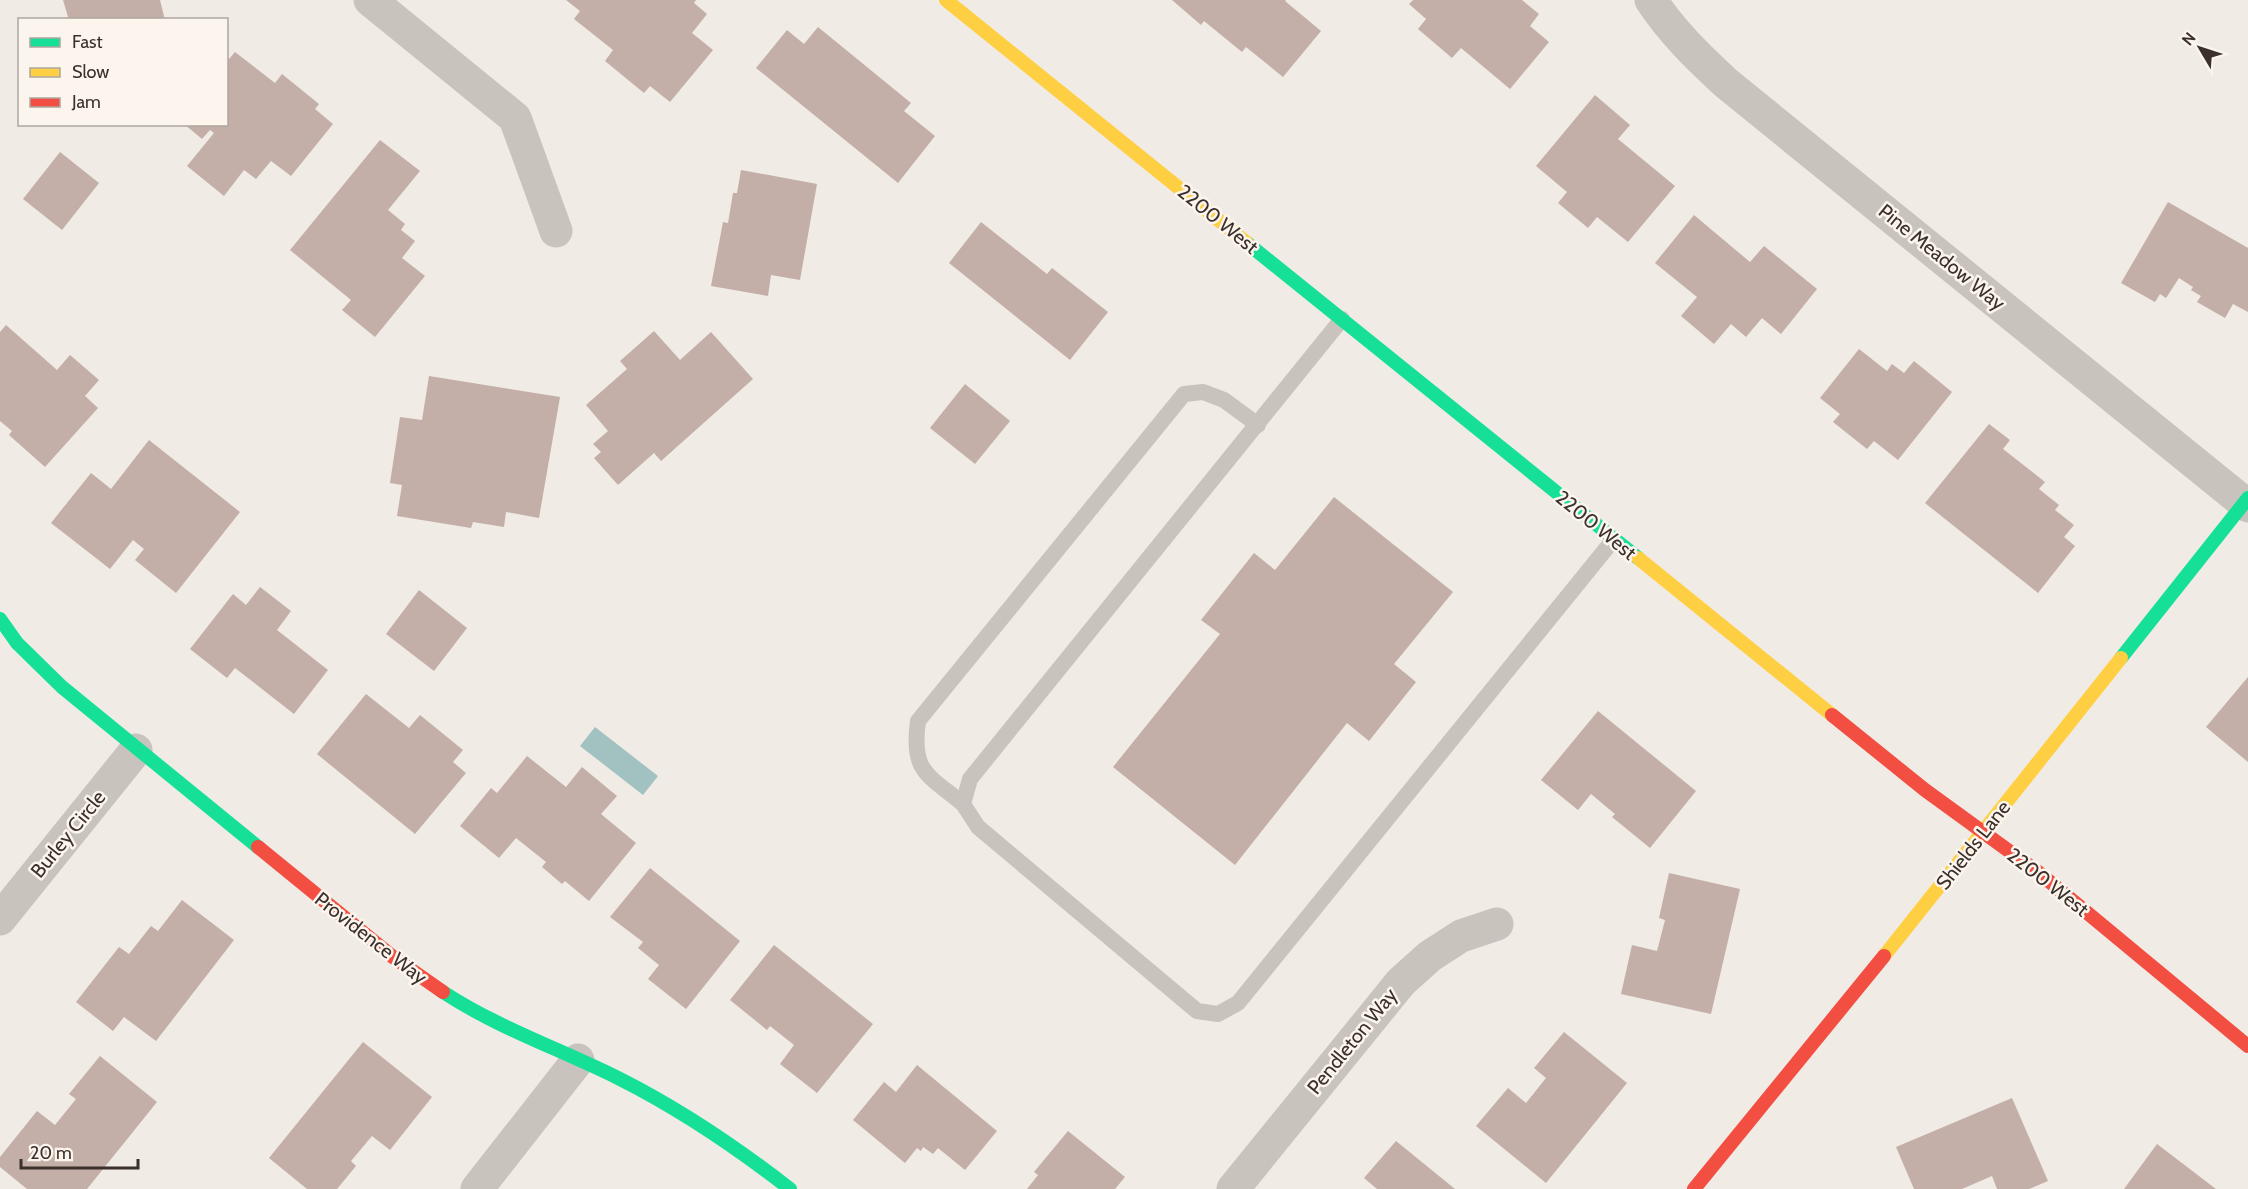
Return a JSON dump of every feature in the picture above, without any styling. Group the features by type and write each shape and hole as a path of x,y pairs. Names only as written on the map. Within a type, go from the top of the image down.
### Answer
{"street":[{"path":"370,0 515,118 556,231"},
{"name":"2200 West","path":"946,0 1925,790 2038,872 2248,1046"},
{"name":"Pine Meadow Way","path":"1651,0 1666,22 1694,54 1726,83 2247,502"},
{"name":"Shields Lane","path":"1694,1189 2247,502"},
{"name":"Providence Way","path":"0,620 17,643 62,687 136,750 393,957 445,995 499,1024 632,1085 682,1113 729,1143 790,1189"},
{"name":"Burley Circle","path":"0,920 136,750"},
{"name":"Pendleton Way","path":"1233,1189 1401,982 1430,956 1461,936 1497,924"},
{"path":"477,1189 578,1060"}],"lane":[{"path":"963,804 970,779 1342,319"},
{"path":"1257,425 1224,400 1203,393 1184,394 918,721 915,742 920,767 963,804 978,827 1197,1011 1218,1014 1238,1003 1614,539"}],"water":[{"path":"595,727 658,776 643,795 580,746"}],"building":[{"path":"63,0 160,0 164,18 68,18"},
{"path":"566,0 696,0 694,3 707,14 692,33 713,50 670,102 650,86 644,93 605,61 613,50 574,19 580,11"},
{"path":"1172,0 1286,0 1321,31 1283,77 1246,47 1242,52 1204,21 1201,25"},
{"path":"1413,0 1522,0 1539,14 1530,26 1549,42 1510,89 1461,48 1452,58 1418,29 1426,19 1409,4"},
{"path":"818,27 911,103 904,111 935,136 898,183 756,68 787,30 804,44"},
{"path":"235,52 275,83 282,74 319,104 315,109 333,124 291,176 271,161 256,179 244,170 224,196 187,166 214,133 210,130 202,139 186,126 228,126 229,59"},
{"path":"1595,95 1630,125 1618,139 1675,186 1628,242 1597,217 1588,228 1558,203 1567,192 1536,166"},
{"path":"380,140 420,171 388,210 405,224 401,230 415,241 402,258 425,276 375,337 342,310 351,300 290,250"},
{"path":"60,152 99,183 62,230 23,199"},
{"path":"741,170 817,184 800,280 771,275 768,296 711,286 723,222 728,223 733,193 737,193"},
{"path":"2168,202 2248,248 2248,312 2233,304 2225,318 2197,302 2201,296 2191,290 2193,287 2179,278 2166,298 2160,294 2155,302 2121,283"},
{"path":"1694,215 1750,262 1764,246 1817,289 1781,334 1762,318 1746,337 1731,324 1714,344 1681,316 1697,297 1655,263"},
{"path":"981,222 1047,274 1052,268 1108,312 1070,360 949,263"},
{"path":"6,325 57,370 70,355 99,380 85,396 98,408 45,467 9,435 12,431 0,421 0,332"},
{"path":"654,331 680,360 711,332 753,379 661,461 654,453 618,485 594,458 601,452 593,444 608,431 586,405 627,369 620,361"},
{"path":"1859,349 1887,371 1892,364 1904,373 1914,361 1952,392 1898,460 1874,441 1867,449 1833,422 1840,414 1820,398"},
{"path":"429,376 560,397 539,518 506,512 504,527 473,522 471,528 397,516 402,485 390,483 400,417 422,420"},
{"path":"965,384 1010,421 975,464 930,428"},
{"path":"1989,424 2010,440 2003,449 2045,482 2039,489 2059,505 2055,510 2074,525 2064,537 2075,546 2038,593 1925,503"},
{"path":"149,440 240,512 176,593 135,560 144,549 133,540 110,569 51,523 91,473 111,489"},
{"path":"1334,497 1453,592 1394,664 1416,682 1369,741 1347,723 1235,865 1113,767 1220,634 1201,620 1254,553 1275,570"},
{"path":"260,587 291,611 277,630 328,670 294,714 235,668 227,678 190,649 233,594 246,605"},
{"path":"419,590 467,628 434,671 386,634"},
{"path":"2248,677 2248,762 2206,727"},
{"path":"366,694 409,728 420,715 463,750 453,762 466,773 415,834 317,754"},
{"path":"1598,711 1696,791 1650,848 1612,817 1615,814 1591,794 1578,810 1541,780"},
{"path":"527,756 566,787 582,767 617,796 601,814 636,843 589,901 565,881 562,884 542,867 546,862 516,838 499,858 460,826 491,788 497,793"},
{"path":"650,868 740,941 686,1009 648,979 659,965 638,948 643,942 610,917"},
{"path":"1669,873 1740,889 1711,1014 1621,994 1632,945 1657,951 1665,920 1659,918"},
{"path":"182,900 234,940 156,1041 124,1017 113,1031 76,1002 119,947 129,954 151,926 158,931"},
{"path":"774,945 873,1024 817,1093 780,1064 794,1045 770,1026 767,1030 730,1000"},
{"path":"1564,1032 1627,1083 1546,1183 1476,1126 1508,1088 1526,1103 1546,1078 1534,1068"},
{"path":"363,1042 432,1097 390,1150 372,1136 351,1161 356,1166 337,1189 307,1189 269,1158"},
{"path":"100,1056 157,1102 87,1189 27,1189 0,1167 0,1157 37,1111 55,1125 76,1099 69,1094"},
{"path":"917,1065 997,1131 965,1170 938,1148 933,1154 923,1147 921,1151 917,1148 905,1163 853,1120 884,1082 896,1092"},
{"path":"2012,1098 2048,1181 2029,1189 1997,1189 1992,1176 1962,1189 1914,1189 1896,1147"},
{"path":"1068,1131 1125,1177 1115,1189 1027,1189 1038,1175 1034,1172"},
{"path":"1396,1141 1455,1189 1377,1189 1364,1178"},
{"path":"2157,1144 2216,1189 2124,1189"}],"traffic: fast":[{"path":"1247,243 1638,558"},
{"path":"2121,658 2248,498"},
{"path":"0,619 17,643 62,687 258,847"},
{"path":"443,992 485,1017 596,1067 663,1103 749,1158 790,1189"}],"traffic: slow":[{"path":"946,0 1247,243"},
{"path":"1638,558 1832,715"},
{"path":"1884,956 2121,658"}],"traffic: jam":[{"path":"1832,715 1925,790 2038,872 2248,1046"},
{"path":"258,847 393,957 443,992"},
{"path":"1694,1189 1884,956"}]}
